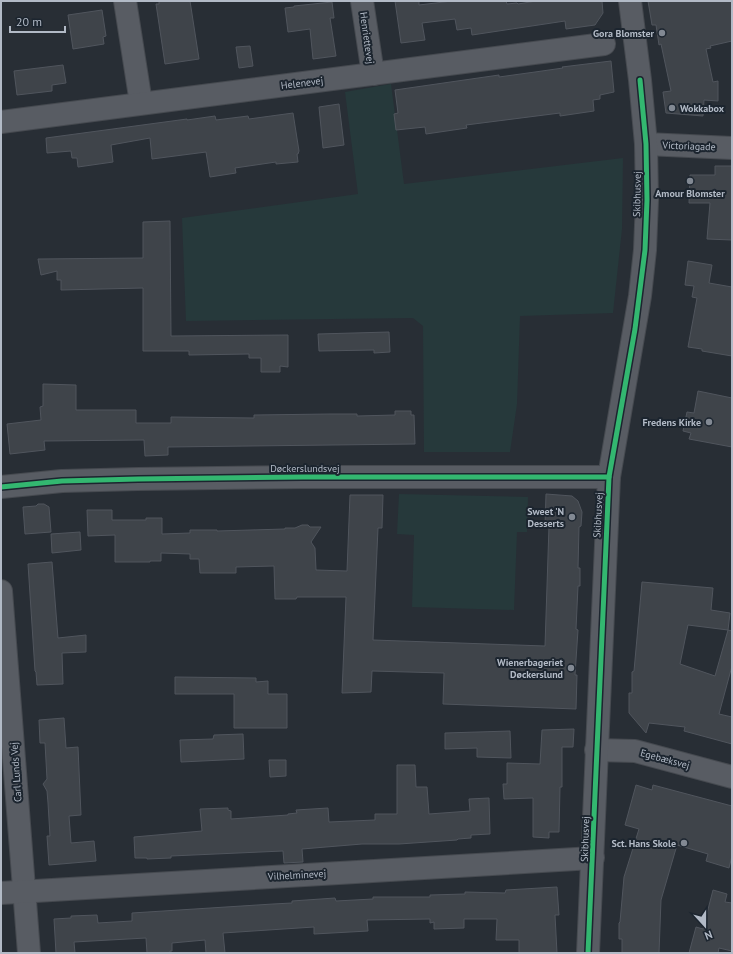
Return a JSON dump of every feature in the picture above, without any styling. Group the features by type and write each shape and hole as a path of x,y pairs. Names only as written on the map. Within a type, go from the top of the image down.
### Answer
{"street":[{"path":"125,1 141,103"},
{"name":"Henriettevej","path":"362,1 373,74"},
{"name":"Skibhusvej","path":"588,953 609,477 640,296 645,250 647,200 646,144 630,1"},
{"name":"Helenevej","path":"1,122 604,44"},
{"name":"Victoriagade","path":"646,144 732,148"},
{"name":"Døckerslundsvej","path":"1,487 62,481 138,479 609,477"},
{"name":"Carl Lunds Vej","path":"1,591 29,953"},
{"name":"Egebæksvej","path":"596,750 635,751 732,777"},
{"name":"Vilhelminevej","path":"1,893 593,858"}],"shaded area":[{"path":"391,84 404,184 623,158 622,229 613,313 520,316 517,404 510,452 424,452 423,326 413,318 186,321 182,218 358,194 345,92"},
{"path":"399,494 528,497 527,532 517,532 514,610 412,607 414,535 397,534"}],"building":[{"path":"159,1 190,1 199,59 165,64 156,4 159,4"},
{"path":"395,1 419,1 419,5 452,1 506,1 507,4 518,4 536,1 602,1 603,13 595,25 566,29 565,21 472,35 471,28 457,30 455,19 422,23 425,40 401,43"},
{"path":"648,1 732,1 732,41 710,46 711,48 706,49 713,82 718,81 718,101 704,100 703,116 666,113 663,92 671,91 661,44 659,45 656,25 652,25"},
{"path":"332,2 334,18 330,18 336,56 313,59 310,29 288,32 285,8"},
{"path":"102,10 106,36 103,37 104,44 73,49 68,15"},
{"path":"250,46 253,66 239,68 236,47"},
{"path":"611,61 614,92 600,95 600,99 593,100 594,111 560,116 560,113 466,125 467,128 426,134 425,127 396,130 394,114 398,113 395,90"},
{"path":"63,65 66,83 52,85 52,91 17,95 14,71"},
{"path":"339,104 344,145 323,148 319,107"},
{"path":"293,113 299,151 297,154 298,162 276,164 276,162 235,168 236,173 210,177 206,152 152,159 150,138 111,145 113,162 78,167 77,158 72,158 71,151 47,153 46,138 215,116 216,120 248,116 249,119"},
{"path":"715,166 732,166 732,240 707,239 710,203 689,203 690,175 715,175"},
{"path":"170,221 171,336 288,335 288,367 280,366 280,372 261,372 261,358 249,358 249,354 189,355 189,351 143,351 143,288 61,290 61,280 57,280 57,271 41,275 38,259 143,258 143,222"},
{"path":"688,261 712,265 709,283 732,287 732,356 688,347 697,298 692,297 694,286 685,285"},
{"path":"389,332 390,352 374,353 374,350 319,351 318,334"},
{"path":"43,384 76,385 76,410 136,410 136,423 171,423 171,417 254,418 254,415 330,414 357,414 357,416 395,415 395,411 411,411 411,415 414,415 415,444 168,447 168,455 145,456 144,440 44,441 45,450 10,454 7,424 41,420 40,407 43,406"},
{"name":"Fredens Kirke","path":"698,391 732,398 732,447 689,439 691,433 683,431 687,412 694,413"},
{"path":"546,494 572,496 578,501 582,512 581,526 579,527 578,568 580,568 580,586 578,586 576,629 578,630 575,675 577,675 576,709 443,704 444,673 372,671 371,692 342,693 346,597 297,597 296,599 275,599 274,566 236,567 236,573 200,573 199,559 190,559 190,554 161,553 161,561 115,562 115,535 88,536 87,510 112,510 112,520 146,520 146,518 162,518 162,534 190,533 190,530 217,531 285,529 308,525 310,527 321,527 311,542 315,548 316,570 347,571 350,495 383,495 382,528 378,528 373,640 545,646 549,526 545,526"},
{"path":"38,504 44,504 49,507 51,532 25,534 23,507 36,506"},
{"path":"80,532 81,550 52,553 51,534"},
{"path":"52,562 58,638 86,635 86,652 62,653 63,684 37,685 28,564"},
{"path":"642,582 713,588 711,610 730,613 728,630 732,631 732,666 719,714 732,717 732,744 684,731 685,727 649,723 646,733 629,713 629,693 632,693 632,672 634,671","holes":["688,625 728,630 715,676 680,664"]},
{"path":"175,677 256,678 256,682 268,681 268,694 287,694 287,728 234,728 234,694 175,694"},
{"path":"64,718 66,748 78,747 81,815 69,816 71,843 94,841 96,861 49,865 47,836 50,836 48,803 47,791 43,784 47,779 45,743 40,743 39,720"},
{"path":"574,729 573,747 562,747 562,787 560,787 559,832 549,832 549,838 533,837 533,798 504,799 503,784 507,784 507,763 540,764 542,730"},
{"path":"510,731 511,758 477,757 477,748 445,749 445,733"},
{"path":"243,734 244,759 181,762 180,740 213,739 214,735"},
{"path":"269,760 286,760 286,776 270,777"},
{"path":"397,765 415,765 416,787 427,787 429,814 470,811 469,799 489,798 490,834 471,835 471,838 457,840 399,844 362,844 302,849 303,862 284,863 283,851 171,856 171,858 135,858 134,837 202,831 200,809 228,808 228,810 231,811 231,819 288,815 297,813 296,810 328,808 329,822 375,820 375,814 397,814"},
{"path":"636,785 652,790 653,785 732,806 732,856 729,868 706,861 708,854 677,845 661,900 659,953 622,953 622,939 619,939 619,923 624,877 639,829 625,825"},
{"path":"557,887 559,915 555,915 557,953 519,953 519,940 496,940 497,919 464,919 464,928 434,929 434,922 430,923 430,919 367,920 368,931 314,934 314,927 223,933 225,953 206,953 205,940 172,943 172,951 170,951 170,953 147,953 146,938 74,942 75,953 56,953 54,919 71,918 71,916 97,915 98,923 132,921 132,913 292,903 292,901 335,898 336,901 373,899 373,897 430,897 430,895 465,894 465,892 505,893 506,890"},
{"path":"713,890 727,894 725,902 732,903 732,951 719,948 718,953 689,953 696,927 703,929"}],"cycle path":[{"path":"588,953 609,477 635,329 645,250 647,200 646,144 640,80"},
{"path":"1,487 62,481 138,479 303,477 609,477"}],"place":[{"name":"Gora Blomster","path":"662,33"},
{"name":"Wokkabox","path":"672,108"},
{"name":"Amour Blomster","path":"690,181"},
{"name":"Fredens Kirke","path":"709,422"},
{"name":"Sweet 'N Desserts","path":"572,517"},
{"name":"Wienerbageriet Døckerslund","path":"571,668"},
{"name":"Sct. Hans Skole","path":"684,843"}]}
